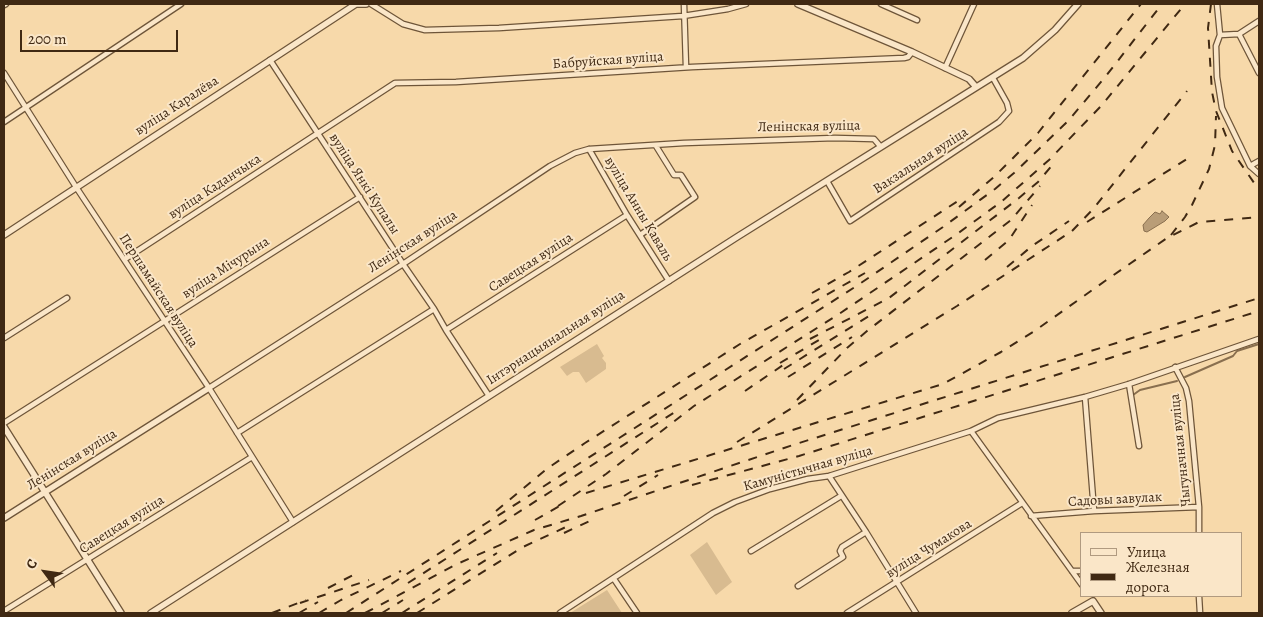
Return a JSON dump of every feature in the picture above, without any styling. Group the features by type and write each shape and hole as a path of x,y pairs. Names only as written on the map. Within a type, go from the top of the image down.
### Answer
{"street":[{"path":"4,122 181,4"},
{"name":"вуліца Каралёва","path":"4,234 356,4 366,4"},
{"path":"371,4 403,24 425,30 499,28 684,16 746,4"},
{"path":"684,4 686,67"},
{"path":"725,4 728,9"},
{"path":"798,4 912,52 969,79 976,87"},
{"path":"881,4 917,20"},
{"path":"945,68 974,4"},
{"name":"Інтэрнацыянальная вуліца","path":"151,613 880,146 993,78 1044,41 1078,4"},
{"path":"1217,4 1220,35 1216,46 1217,77 1222,108 1250,166 1259,174"},
{"path":"1220,35 1239,34 1259,22"},
{"path":"1239,34 1259,72"},
{"name":"Бабруйская вуліца","path":"318,134 395,83 456,82 686,67 904,58 908,57 912,52"},
{"name":"вуліца Янкі Купалы","path":"270,60 489,396"},
{"name":"Першамайская вуліца","path":"4,73 76,187 209,388 293,522"},
{"name":"Вакзальная вуліца","path":"827,181 850,222 999,122 1009,111 1007,103 993,78"},
{"name":"вуліца Каданчыка","path":"125,259 318,134"},
{"name":"Ленінская вуліца","path":"4,518 403,264 550,166 574,153 589,150 689,143 859,138 874,140 880,146"},
{"path":"640,235 695,197 681,175 674,175 656,146"},
{"name":"вуліца Анны Каваль","path":"589,150 669,281"},
{"path":"1250,166 1259,161"},
{"name":"вуліца Мічурына","path":"4,423 360,197"},
{"name":"Савецкая вуліца","path":"446,330 627,214"},
{"path":"4,338 67,298"},
{"path":"237,432 434,309"},
{"name":"Камуністычная вуліца","path":"560,613 713,513 734,502 770,489 808,479 829,476 971,431 998,418 1085,397 1129,384 1259,339"},
{"name":"Чыгуначная вуліца","path":"1175,367 1186,388 1189,401 1200,507 1199,532"},
{"path":"1129,384 1139,446"},
{"path":"1085,397 1094,511"},
{"path":"4,427 121,613"},
{"path":"971,431 1080,582"},
{"name":"Савецкая вуліца","path":"4,611 252,457"},
{"path":"829,476 916,613"},
{"path":"751,551 841,496"},
{"name":"вуліца Чумакова","path":"847,613 1022,503"},
{"name":"Садовы завулак","path":"1031,516 1094,511 1200,507"},
{"path":"798,586 843,557 840,551 842,547 866,532"},
{"path":"1072,571 1080,571"},
{"path":"614,579 637,613"},
{"path":"1199,597 1200,613"},
{"path":"1072,613 1091,598 1101,613"}],"shaded area":[{"path":"1162,211 1169,217 1147,232 1144,231 1143,225 1149,218 1155,212 1160,214"},
{"path":"597,344 604,356 602,358 606,363 606,369 586,383 579,372 573,372 567,376 560,367"},
{"path":"707,542 732,582 716,595 690,555"},
{"path":"607,590 622,613 570,613"}],"waterway":[{"path":"1185,377 1233,356 1237,351 1259,344"},
{"path":"1133,395 1140,390 1177,381"}],"railway":[{"path":"959,207 995,176 1038,133 1141,4"},
{"path":"346,613 858,285 995,189 1068,121 1162,4"},
{"path":"558,506 606,474 694,406 839,314 1001,202 1049,160 1102,105 1185,4"},
{"path":"1211,4 1208,28 1212,92 1216,111 1232,151 1259,190"},
{"path":"737,442 957,306 1072,231 1094,208 1187,91"},
{"path":"1171,235 1192,205 1209,169 1215,145 1216,116"},
{"path":"1087,222 1190,157"},
{"path":"810,339 889,298 1019,198 1038,182 1054,163"},
{"path":"797,400 847,348 867,331 1011,220 1040,186"},
{"path":"812,293 849,272 964,197"},
{"path":"985,260 1009,240 1032,205"},
{"path":"586,493 943,384 1036,330 1167,238 1199,222 1259,217"},
{"path":"1007,267 1032,246 1069,221"},
{"path":"496,511 548,468 585,443 740,344 865,273"},
{"path":"365,613 457,564 534,530 796,444 1259,298"},
{"path":"692,485 799,456 1259,311"},
{"path":"784,369 869,316"},
{"path":"788,377 852,337"},
{"path":"780,363 819,340"},
{"path":"745,391 789,361"},
{"path":"408,583 678,410"},
{"path":"624,496 658,475"},
{"path":"535,520 563,504"},
{"path":"564,533 596,518"},
{"path":"417,613 523,547 568,526"},
{"path":"402,613 497,553"},
{"path":"319,613 341,600 401,571"},
{"path":"328,588 359,572"},
{"path":"300,603 369,580"},
{"path":"272,613 306,600"},
{"path":"382,613 403,600"},
{"path":"299,613 318,602"}]}
